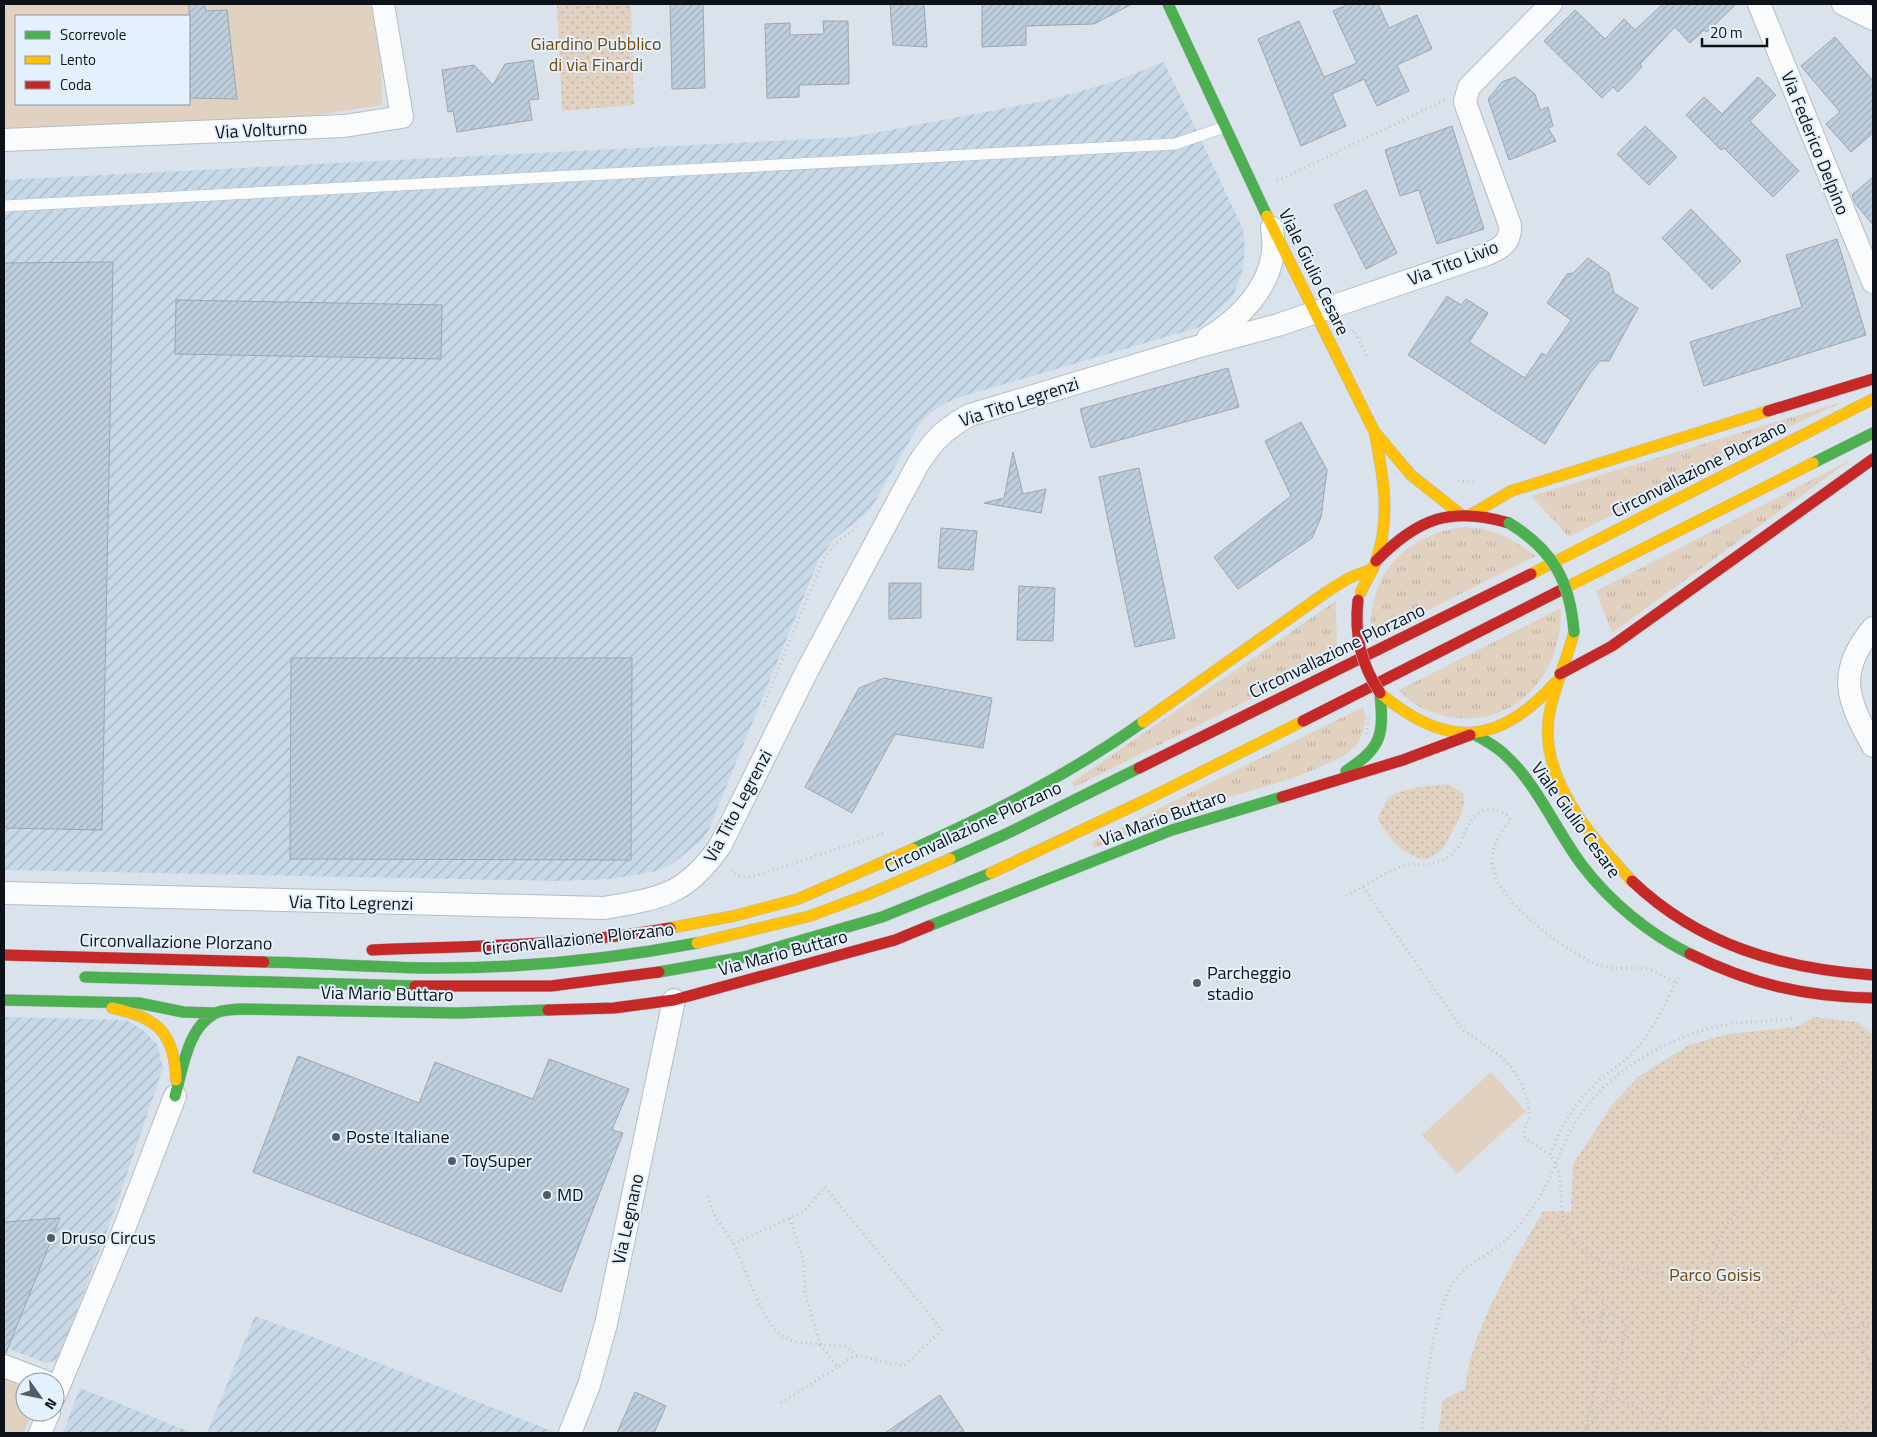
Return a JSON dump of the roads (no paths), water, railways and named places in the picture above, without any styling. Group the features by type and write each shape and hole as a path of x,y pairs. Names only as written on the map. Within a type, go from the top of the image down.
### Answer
{"main road":[{"name":"Viale Giulio Cesare","path":"1168,4 1255,191 1374,431 1412,475 1459,512"},
{"path":"1472,514 1511,491 1873,379"},
{"name":"Circonvallazione Plorzano","path":"4,955 464,968 542,964 635,955 752,932 810,916 852,901 1006,834 1448,616 1873,399"},
{"name":"Viale Giulio Cesare","path":"1374,431 1387,499 1385,526 1374,565 1358,600 1356,618 1358,648 1369,676 1380,693 1399,711 1421,724 1440,730 1472,734 1500,727 1522,717 1545,697 1559,677"},
{"name":"Circonvallazione Plorzano","path":"74,976 449,987 551,986 647,974 744,957 882,917 1017,862 1150,798 1873,433"},
{"path":"1559,677 1612,646 1873,460"},
{"name":"Viale Giulio Cesare","path":"1374,565 1398,538 1412,528 1459,512 1509,524 1540,544 1558,566 1570,594 1574,632 1570,653 1559,677 1549,711 1548,743 1551,765 1591,836 1616,865 1652,900 1706,934 1771,960 1828,973 1873,975"},
{"path":"319,963 366,951 432,946 536,944 630,935 734,916 798,899 864,872 1055,780 1108,747 1335,587 1374,565"},
{"name":"Via Mario Buttaro","path":"1332,780 1370,754 1378,737 1382,718 1380,693"},
{"name":"Viale Giulio Cesare","path":"1472,734 1508,757 1528,782 1567,844 1593,879 1621,907 1656,934 1691,954 1754,981 1790,992 1833,998 1873,998"},
{"name":"Via Mario Buttaro","path":"85,1003 139,1003 183,1012 215,1013 241,1009 457,1013 614,1008 674,1000 895,940 1172,830 1403,760 1472,734"},
{"path":"4,1000 85,1003 126,1010 142,1015 159,1026 172,1042 177,1060 175,1096"},
{"path":"175,1096 188,1053 200,1027 215,1013"}],"street":[{"name":"Via Volturno","path":"4,140 344,126 402,118 383,4"},
{"name":"Via Tito Livio","path":"1315,313 1488,254 1507,242 1511,234 1510,225 1465,101 1470,87 1550,4"},
{"name":"Via Federico Delpino","path":"1758,4 1873,282"},
{"path":"1843,4 1873,19"},
{"name":"Via Tito Legrenzi","path":"1192,348 1228,326 1257,292 1268,271 1273,252 1272,226"},
{"name":"Via Tito Legrenzi","path":"4,893 604,908 653,900 684,886 704,868 720,846 808,669 918,464 935,438 950,426 970,415 1315,313"},
{"path":"1873,628 1861,644 1854,660 1849,686 1850,699 1856,716 1873,746"},
{"name":"Via Legnano","path":"570,1433 589,1384 606,1324 674,1000"},
{"path":"61,1372 119,1242 175,1096"},
{"path":"4,1366 18,1372"}],"lane":[{"path":"4,206 1175,144 1225,127"}],"place":[{"name":"Parcheggio stadio","path":"1197,983"},
{"name":"Poste Italiane","path":"336,1137"},
{"name":"ToySuper","path":"452,1161"},
{"name":"MD","path":"547,1195"},
{"name":"Druso Circus","path":"51,1238"}],"park label":[{"name":"Giardino Pubblico di via Finardi","path":"596,54"},
{"name":"Parco Goisis","path":"1715,1275"}]}
